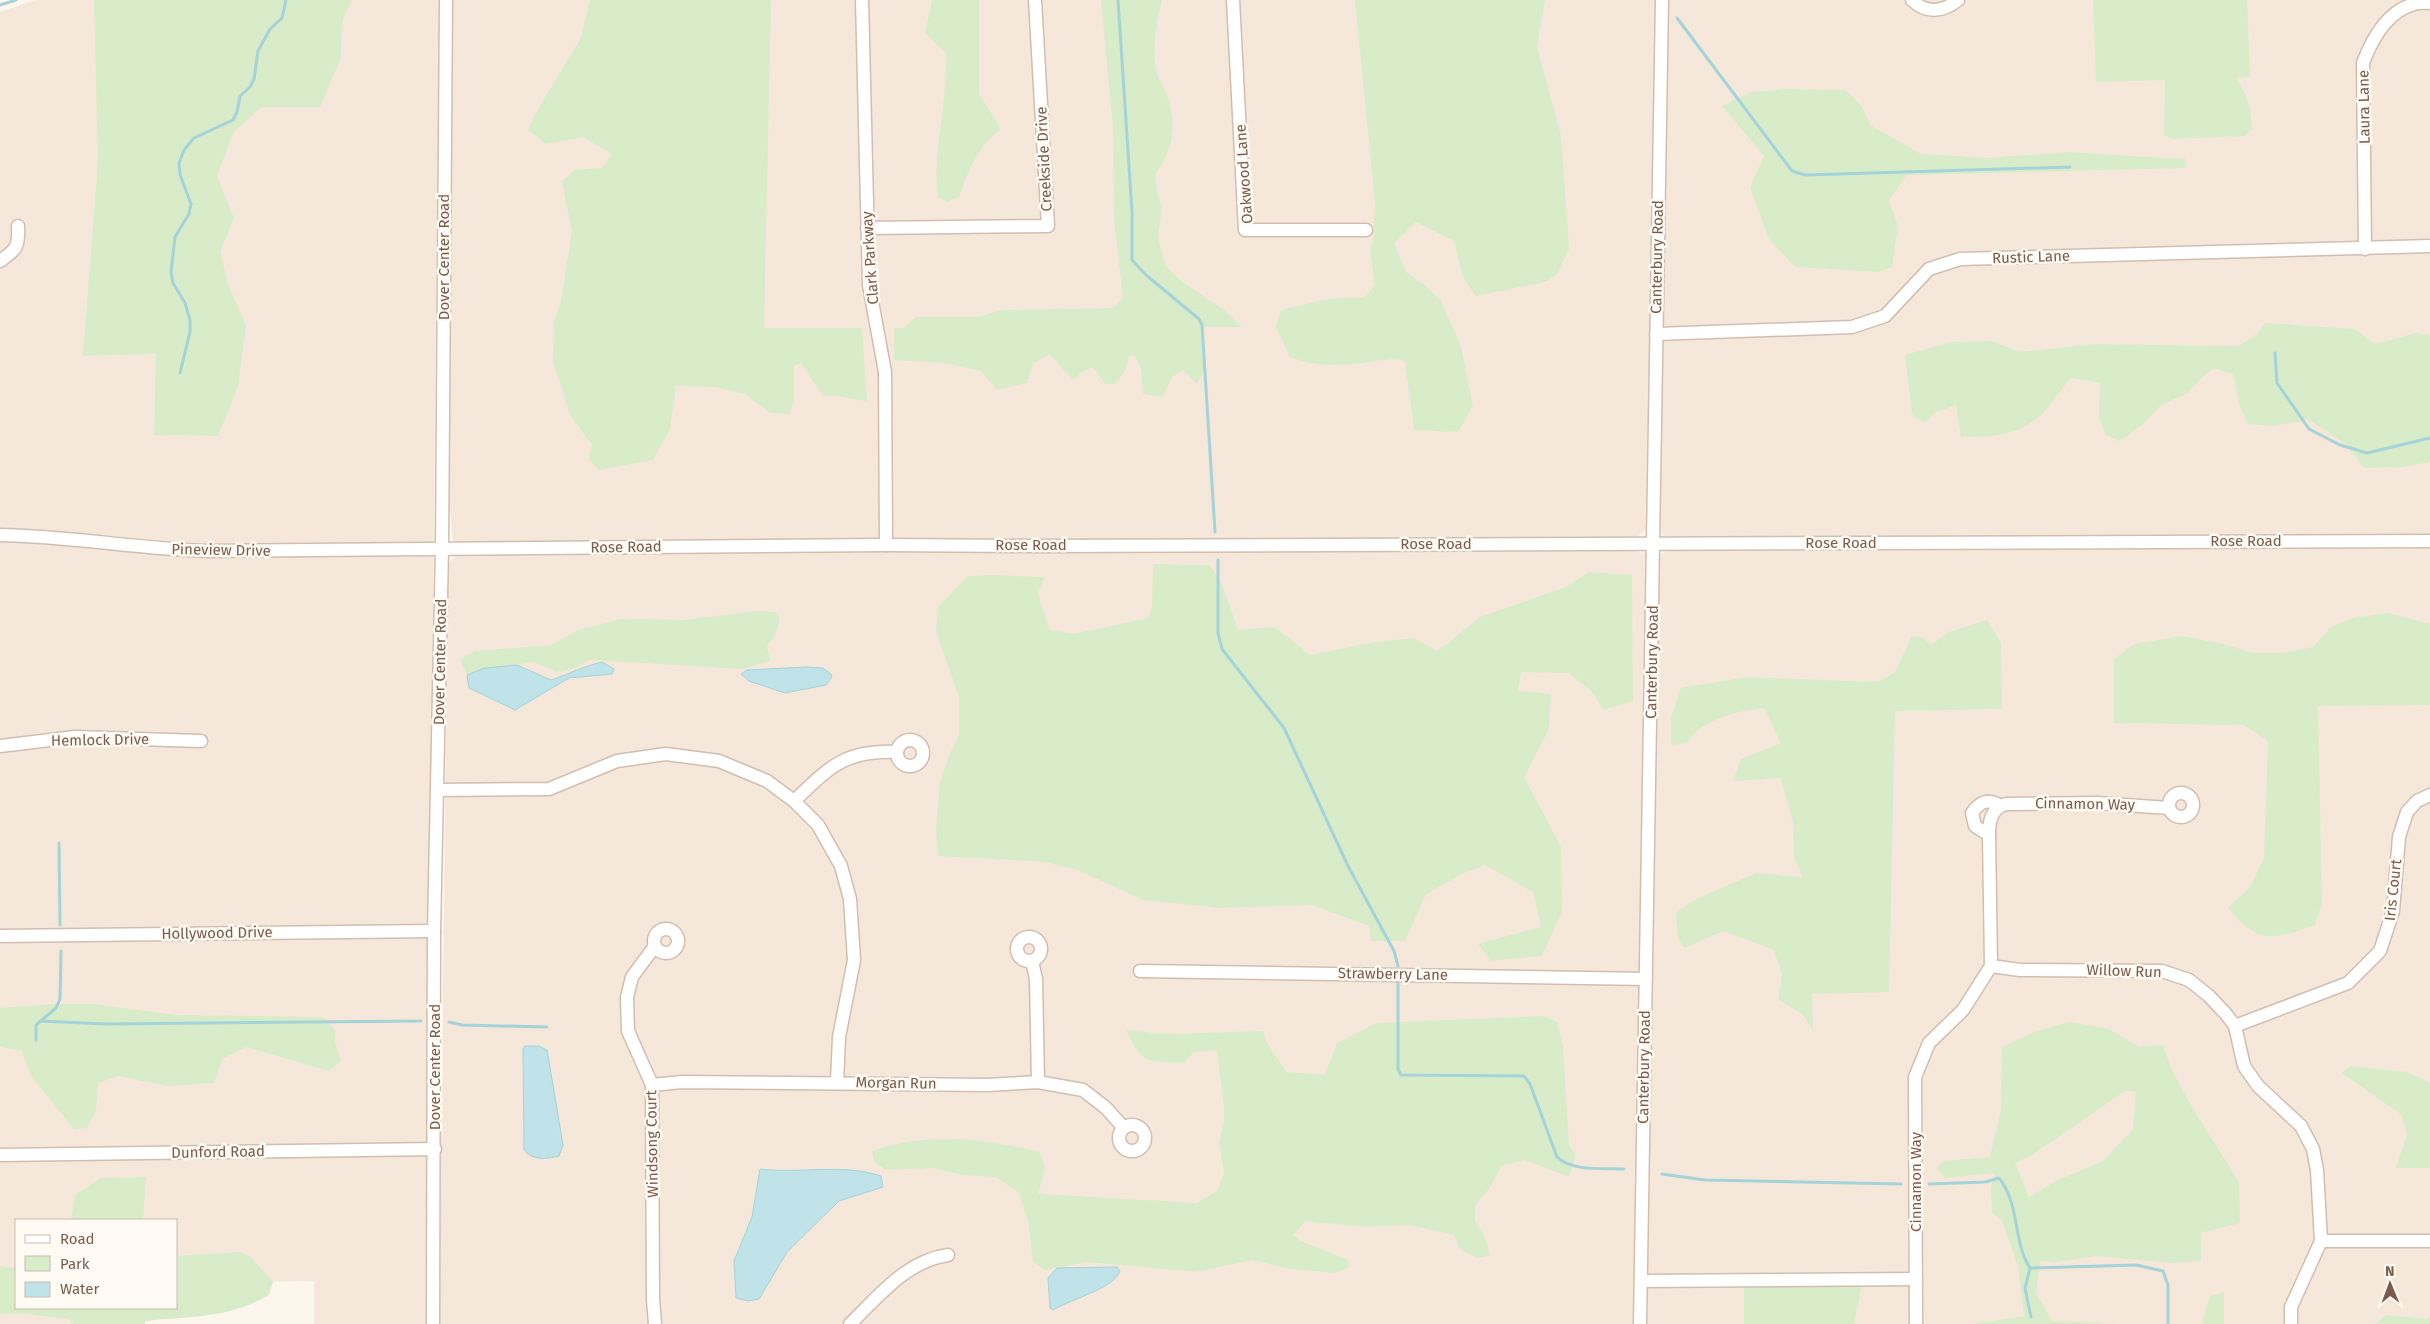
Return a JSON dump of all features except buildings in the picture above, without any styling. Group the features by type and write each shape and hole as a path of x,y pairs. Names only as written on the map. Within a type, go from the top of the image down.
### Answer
{"street":[{"name":"Dover Center Road","path":"433,1324 435,1149 434,931 442,549 446,0"},
{"name":"Clark Parkway","path":"862,0 869,285 885,372 886,544"},
{"name":"Creekside Drive","path":"867,228 1048,226 1035,0"},
{"name":"Oakwood Lane","path":"1233,0 1245,230 1366,230"},
{"name":"Canterbury Road","path":"1640,1324 1662,0"},
{"path":"1912,0 1916,5 1931,10 1948,8 1958,0"},
{"name":"Laura Lane","path":"2365,249 2364,63 2371,42 2390,18 2414,4 2430,3"},
{"path":"0,261 13,252 18,242 18,226"},
{"name":"Rustic Lane","path":"1656,334 1852,327 1885,316 1929,269 1960,259 2430,246"},
{"name":"Pineview Drive","path":"0,535 198,551 442,549"},
{"name":"Rose Road","path":"442,549 886,544 2430,541"},
{"name":"Hemlock Drive","path":"0,746 75,738 201,741"},
{"path":"794,802 829,768 844,759 871,751 897,752"},
{"path":"438,790 549,789 617,761 653,754 678,754 730,764 767,781 794,802 818,825 841,866 850,899 854,960 840,1037 837,1082"},
{"name":"Iris Court","path":"2235,1026 2348,983 2380,950 2394,911 2399,837 2407,812 2417,801 2430,795"},
{"name":"Cinnamon Way","path":"1989,835 1974,826 1972,813 1980,803 1986,801 1994,802 2001,806 2097,803 2169,808"},
{"path":"1991,966 1989,835 1992,815 2001,806"},
{"name":"Hollywood Drive","path":"0,936 434,931"},
{"name":"Windsong Court","path":"655,946 632,977 627,997 628,1031 652,1085 653,1298 656,1324"},
{"path":"1032,961 1036,979 1038,1082"},
{"name":"Willow Run","path":"1991,966 2020,970 2162,971 2189,980 2209,996 2235,1026 2244,1066 2258,1086 2301,1126 2313,1149 2317,1170 2321,1241 2291,1307 2291,1324"},
{"name":"Cinnamon Way","path":"1916,1324 1915,1077 1929,1044 1963,1010 1991,966"},
{"name":"Strawberry Lane","path":"1140,971 1646,978"},
{"name":"Morgan Run","path":"652,1085 682,1082 837,1082 987,1085 1038,1082 1083,1090 1106,1108 1124,1128"},
{"name":"Dunford Road","path":"0,1155 435,1149"},
{"path":"2321,1241 2430,1240"},
{"path":"850,1324 912,1267 932,1257 948,1255"},
{"path":"1642,1281 1916,1279"}],"shaded area":[{"path":"35,0 439,0 426,1324 314,1324 314,1281 178,1283 178,1219 15,1219 15,1309 145,1309 145,1324 0,1324 0,12"},
{"path":"451,0 1656,0 1646,530 1637,537 1629,539 453,542 448,488"},
{"path":"1668,0 2430,0 2430,537 1676,539 1662,535 1659,526"},
{"path":"2430,548 2430,1324 1647,1324 1657,562 1661,554 1669,550"},
{"path":"1633,551 1645,553 1647,562 1638,1324 439,1324 448,567 450,561 457,556 837,552"}],"green space":[{"path":"94,0 352,0 343,19 340,60 320,107 261,107 233,133 217,176 234,218 220,252 229,287 246,325 238,387 218,436 154,435 156,354 83,356 98,162"},
{"path":"590,0 771,0 764,328 862,328 867,401 829,395 824,397 801,363 794,366 794,398 790,414 770,413 745,394 713,387 676,386 670,429 653,460 599,470 589,460 592,445 570,415 553,361 554,322 561,301 572,231 562,181 575,170 602,168 612,154 583,137 546,144 528,130 535,114 581,38"},
{"path":"932,0 979,0 979,94 1001,129 985,144 975,159 959,197 947,202 938,197 937,179 938,143 945,89 946,53 925,33"},
{"path":"1101,0 1162,0 1155,36 1155,64 1169,101 1172,134 1167,155 1155,174 1157,192 1162,207 1158,238 1165,265 1181,281 1224,310 1242,327 1203,327 1206,368 1197,384 1183,370 1172,377 1162,397 1143,394 1141,369 1134,355 1129,356 1125,371 1115,384 1105,384 1093,367 1083,371 1073,380 1050,355 1033,363 1027,383 997,390 981,371 944,363 894,360 894,328 903,328 916,317 979,317 1001,310 1113,308 1123,298 1114,220 1113,127"},
{"path":"1355,0 1545,0 1537,47 1561,136 1569,249 1557,274 1545,282 1476,296 1463,278 1454,241 1416,222 1394,243 1406,272 1427,287 1441,301 1461,346 1473,406 1458,432 1414,430 1405,361 1390,359 1335,365 1308,363 1290,357 1276,327 1281,310 1327,299 1365,297 1375,285 1370,250 1373,239 1375,203"},
{"path":"2093,0 2247,0 2250,77 2236,78 2248,102 2252,129 2245,136 2172,139 2164,135 2165,80 2096,82"},
{"path":"1789,89 1846,90 1862,107 1870,125 1921,154 1987,158 2067,152 2186,159 2185,168 1907,175 1889,200 1898,226 1892,267 1878,272 1795,267 1769,239 1750,188 1764,156 1722,106 1751,92"},
{"path":"2265,323 2355,329 2375,344 2416,333 2430,335 2430,462 2403,467 2364,468 2346,444 2309,420 2272,426 2248,424 2240,407 2233,374 2214,368 2201,378 2188,393 2161,405 2143,424 2120,441 2106,435 2099,419 2100,383 2071,378 2044,412 2035,420 2016,430 1994,436 1961,437 1956,405 1934,413 1926,422 1920,421 1912,414 1905,355 1952,342 1992,341 2019,352 2095,344 2239,346 2257,334"},
{"path":"1153,564 1210,565 1222,584 1238,630 1275,627 1310,655 1374,642 1414,638 1438,651 1480,617 1566,587 1589,572 1632,575 1633,701 1604,710 1591,691 1569,673 1521,672 1518,691 1551,694 1549,729 1524,777 1561,847 1562,911 1542,956 1491,961 1478,944 1541,927 1533,892 1485,865 1464,873 1426,894 1405,941 1371,941 1369,926 1312,905 1221,908 1143,900 1078,870 1045,862 938,856 936,828 940,783 950,753 959,735 959,697 936,631 938,607 968,576 1045,577 1038,593 1049,630 1074,634 1148,618 1152,607"},
{"path":"756,611 775,612 780,618 776,633 767,646 770,661 744,669 589,660 576,668 556,672 534,662 480,670 467,675 460,659 476,651 551,645 578,630 621,619 684,620"},
{"path":"2388,613 2430,624 2430,705 2318,706 2322,903 2315,925 2277,936 2258,934 2239,920 2228,908 2250,887 2264,858 2268,741 2244,725 2114,723 2114,659 2134,644 2182,636 2223,644 2253,653 2285,653 2313,647 2331,627 2352,618"},
{"path":"1987,620 2001,643 2002,709 1895,711 1889,992 1812,994 1813,1030 1803,1015 1778,999 1782,974 1774,950 1723,931 1685,948 1678,938 1676,913 1696,899 1756,873 1802,877 1794,856 1793,823 1781,778 1733,781 1741,759 1781,743 1764,708 1743,711 1721,718 1701,728 1687,743 1671,745 1671,718 1681,688 1748,677 1878,682 1895,672 1912,636 1923,637 1931,645 1949,632"},
{"path":"53,1004 92,1004 176,1015 323,1017 335,1030 335,1042 341,1061 329,1071 246,1047 222,1059 214,1083 169,1086 118,1076 98,1083 96,1111 87,1128 74,1129 30,1075 22,1051 0,1047 0,1008"},
{"path":"1544,1016 1557,1022 1563,1046 1569,1146 1576,1154 1569,1177 1525,1160 1501,1166 1491,1186 1475,1206 1475,1221 1484,1235 1490,1255 1477,1258 1460,1249 1454,1235 1409,1225 1364,1227 1306,1221 1293,1235 1301,1241 1348,1260 1349,1267 1336,1273 1290,1269 1253,1260 1195,1272 1088,1262 1045,1270 1033,1261 1028,1221 1019,1193 996,1177 963,1175 932,1168 886,1170 874,1162 872,1151 893,1145 935,1139 977,1141 1040,1152 1045,1169 1038,1194 1197,1203 1218,1190 1224,1172 1219,1142 1224,1122 1224,1106 1217,1050 1194,1052 1184,1063 1153,1061 1142,1056 1126,1030 1163,1034 1263,1031 1269,1047 1286,1072 1325,1075 1337,1043 1376,1023"},
{"path":"2069,1022 2109,1029 2139,1047 2163,1045 2171,1068 2190,1104 2239,1182 2240,1223 2201,1233 2201,1261 2172,1263 2096,1256 2057,1262 2040,1261 2036,1293 2052,1321 2120,1324 1973,1324 2024,1316 2018,1266 2002,1220 1992,1213 1991,1188 1995,1173 1945,1178 1937,1169 1943,1161 1990,1157 2001,1110 2002,1047 2037,1031","holes":["2125,1091 2136,1091 2133,1129 2103,1161 2058,1180 2029,1197 2015,1163 2032,1155"]},
{"path":"2350,1066 2407,1072 2430,1083 2430,1168 2396,1168 2407,1135 2402,1115 2342,1073"},
{"path":"146,1177 143,1219 71,1219 75,1195 101,1178"},
{"path":"240,1252 251,1257 273,1282 269,1295 254,1303 224,1312 145,1321 145,1324 74,1324 68,1319 19,1313 0,1314 0,1266 15,1268 15,1309 178,1309 178,1256"},
{"path":"1744,1285 1862,1285 1854,1324 1744,1324"},
{"path":"2224,1292 2224,1324 2202,1324 2210,1296"},
{"path":"2386,1315 2427,1319 2430,1317 2430,1324 2375,1324"}],"water":[{"path":"602,662 614,669 612,674 569,678 515,710 469,688 467,675 485,668 517,665 551,680"},
{"path":"823,668 832,677 826,685 785,693 749,681 741,674 747,670"},
{"path":"525,1046 539,1046 547,1050 563,1145 559,1156 536,1158 524,1150 523,1049"},
{"path":"760,1169 836,1169 866,1172 881,1176 883,1187 839,1201 787,1252 759,1299 748,1301 736,1298 734,1261 752,1217"},
{"path":"1117,1267 1120,1271 1110,1283 1053,1310 1050,1308 1048,1278 1057,1268"}],"waterway":[{"path":"0,5 16,0"},
{"path":"180,373 190,332 190,320 185,303 173,283 171,272 175,237 189,214 191,204 180,175 179,163 184,150 194,138 233,120 237,112 240,96 250,87 254,79 258,51 270,29 282,18 286,0"},
{"path":"1118,0 1132,212 1132,260 1146,275 1199,319 1202,325 1215,532"},
{"path":"1677,18 1792,171 1805,175 2070,167"},
{"path":"2275,353 2277,383 2309,429 2340,445 2367,453 2430,438"},
{"path":"1218,560 1218,633 1222,649 1284,728 1348,866 1394,951 1398,966"},
{"path":"59,843 60,925"},
{"path":"36,1040 36,1025 56,1008 60,999 61,951"},
{"path":"1398,983 1398,1069 1401,1075 1524,1076 1530,1084 1557,1157 1564,1162 1580,1167 1624,1169"},
{"path":"40,1021 106,1024 421,1021"},
{"path":"449,1022 462,1025 547,1027"},
{"path":"1662,1174 1705,1180 1901,1184"},
{"path":"1929,1184 1985,1182 1999,1178 2011,1200 2024,1257 2030,1268 2136,1265 2163,1271 2168,1285 2168,1324"},
{"path":"2030,1268 2025,1288 2031,1317"}]}
